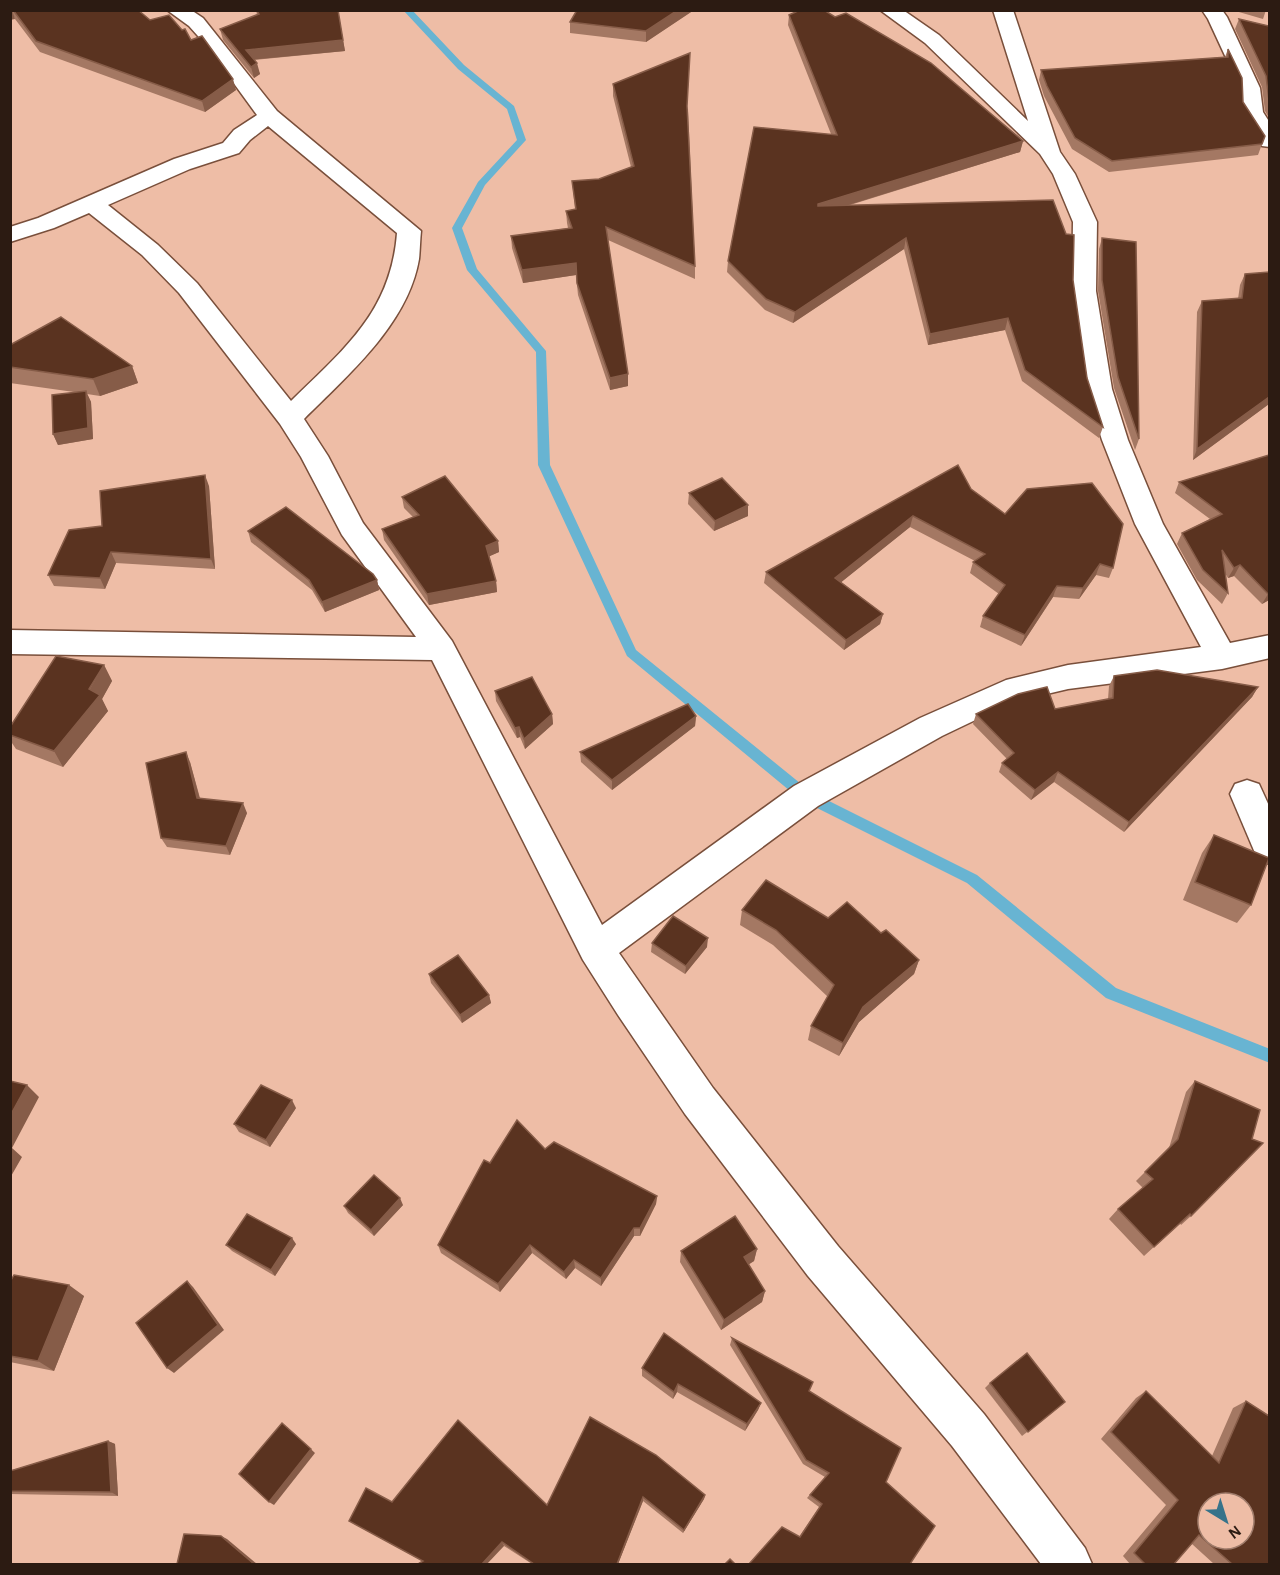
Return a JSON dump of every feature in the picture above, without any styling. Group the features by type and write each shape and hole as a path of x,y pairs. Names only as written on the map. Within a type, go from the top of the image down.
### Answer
{"street":[{"path":"176,10 195,22 213,41 269,116 409,231 410,251 398,292 365,341 290,418"},
{"path":"889,10 932,39 1049,152 1064,174 1085,222 1084,291 1099,389 1115,440 1149,524 1222,657"},
{"path":"1003,10 1049,152"},
{"path":"1214,14 1238,22"},
{"path":"1214,14 1259,89 1252,112 1269,141"},
{"path":"10,235 46,223 182,164 231,148 242,135 269,116"},
{"path":"90,202 150,250 188,288 290,418 314,456 352,528 441,649 596,949 699,1101 823,1261 968,1430 1069,1564"},
{"path":"10,642 441,649"},
{"path":"596,949 806,796 931,727 1006,692 1068,677 1222,657 1269,646"},
{"path":"1247,794 1269,850"}],"building":[{"path":"13,10 138,10 150,20 169,15 182,30 185,29 191,40 202,36 233,79 202,101 36,41"},
{"path":"257,10 338,10 343,40 246,50 257,63 251,67 220,29 259,14"},
{"path":"577,10 678,10 646,31 570,22"},
{"path":"800,10 824,10 835,17 846,13 931,63 1023,141 818,204 818,206 1053,200 1066,234 1074,235 1073,280 1087,378 1103,427 1025,370 1008,318 930,334 906,238 795,312 766,299 728,261 754,127 837,135 789,15"},
{"path":"1239,19 1269,26 1269,101 1266,76"},
{"path":"1228,49 1242,78 1243,102 1265,136 1262,144 1112,161 1075,138 1041,70 1228,57"},
{"path":"690,53 687,106 695,266 606,227 628,374 610,378 577,283 576,263 522,270 511,236 572,228 566,211 576,209 572,181 599,179 634,166 613,84"},
{"path":"1102,238 1136,242 1139,439 1118,377 1102,280"},
{"path":"1269,272 1269,397 1197,449 1202,301 1242,298 1245,274"},
{"path":"61,317 132,366 93,379 10,367 10,345"},
{"path":"86,391 88,428 53,434 52,395"},
{"path":"1269,455 1269,593 1240,565 1234,568 1222,550 1228,593 1203,570 1182,533 1222,514 1179,482"},
{"path":"958,465 971,489 1005,514 1027,489 1092,483 1123,524 1113,568 1100,564 1083,588 1057,586 1025,635 983,616 1005,585 973,562 985,554 913,516 835,578 883,614 846,640 766,572"},
{"path":"205,475 211,559 111,552 100,578 48,575 69,530 102,526 100,491"},
{"path":"445,476 498,541 486,546 496,581 427,594 382,529 419,515 402,497"},
{"path":"722,478 748,505 715,521 689,493"},
{"path":"286,507 373,574 377,580 322,602 309,580 248,531"},
{"path":"56,656 104,665 89,689 100,695 54,751 10,735 10,727"},
{"path":"1157,670 1258,687 1129,822 1058,772 1035,790 1002,763 1014,753 976,714 1018,694 1047,687 1055,709 1113,698 1114,676"},
{"path":"532,677 552,714 524,739 519,727 515,728 495,691"},
{"path":"688,704 696,716 612,780 580,752"},
{"path":"186,752 197,798 243,803 226,846 161,838 146,763"},
{"path":"1214,835 1269,858 1251,905 1195,882"},
{"path":"766,880 828,918 847,902 881,933 886,930 919,960 863,1007 843,1043 811,1026 834,985 776,930 742,910"},
{"path":"673,916 708,938 686,966 652,943"},
{"path":"458,955 489,995 460,1015 429,974"},
{"path":"10,1081 27,1085 10,1116"},
{"path":"1195,1081 1260,1110 1252,1139 1263,1143 1191,1216 1190,1214 1154,1247 1118,1209 1153,1179 1145,1172 1178,1139"},
{"path":"261,1085 292,1100 266,1140 234,1124"},
{"path":"517,1120 545,1149 554,1142 657,1196 640,1228 634,1228 601,1278 574,1260 564,1272 530,1245 498,1284 438,1245 484,1160 490,1163"},
{"path":"374,1175 400,1198 371,1230 344,1206"},
{"path":"247,1214 292,1238 271,1270 226,1245"},
{"path":"735,1216 757,1249 744,1257 765,1291 724,1320 681,1251"},
{"path":"14,1275 69,1285 38,1361 10,1356 10,1282"},
{"path":"187,1281 218,1325 167,1368 136,1323"},
{"path":"664,1333 761,1403 747,1424 678,1384 674,1392 642,1368"},
{"path":"732,1338 813,1382 809,1391 901,1448 886,1482 935,1526 910,1564 749,1564 782,1527 800,1537 822,1504 810,1495 829,1473 806,1460"},
{"path":"1027,1353 1065,1402 1028,1432 990,1383"},
{"path":"1146,1391 1219,1463 1246,1401 1269,1416 1269,1564 1232,1564 1217,1551 1256,1551 1256,1491 1196,1491 1196,1538 1174,1564 1145,1564 1134,1553 1178,1500 1111,1432"},
{"path":"590,1417 656,1455 705,1495 684,1530 643,1497 617,1564 534,1564 502,1542 482,1564 418,1564 423,1561 349,1521 366,1488 392,1502 458,1420 547,1505"},
{"path":"282,1423 311,1449 269,1502 239,1474"},
{"path":"108,1441 111,1492 10,1491 10,1471"},
{"path":"184,1534 221,1536 254,1564 177,1564"},
{"path":"730,1559 735,1564 725,1564"}],"waterway":[{"path":"407,10 461,67 511,108 522,140 481,184 457,228 472,270 541,351 544,465 631,653 806,796 972,879 1111,993 1270,1056"}]}
